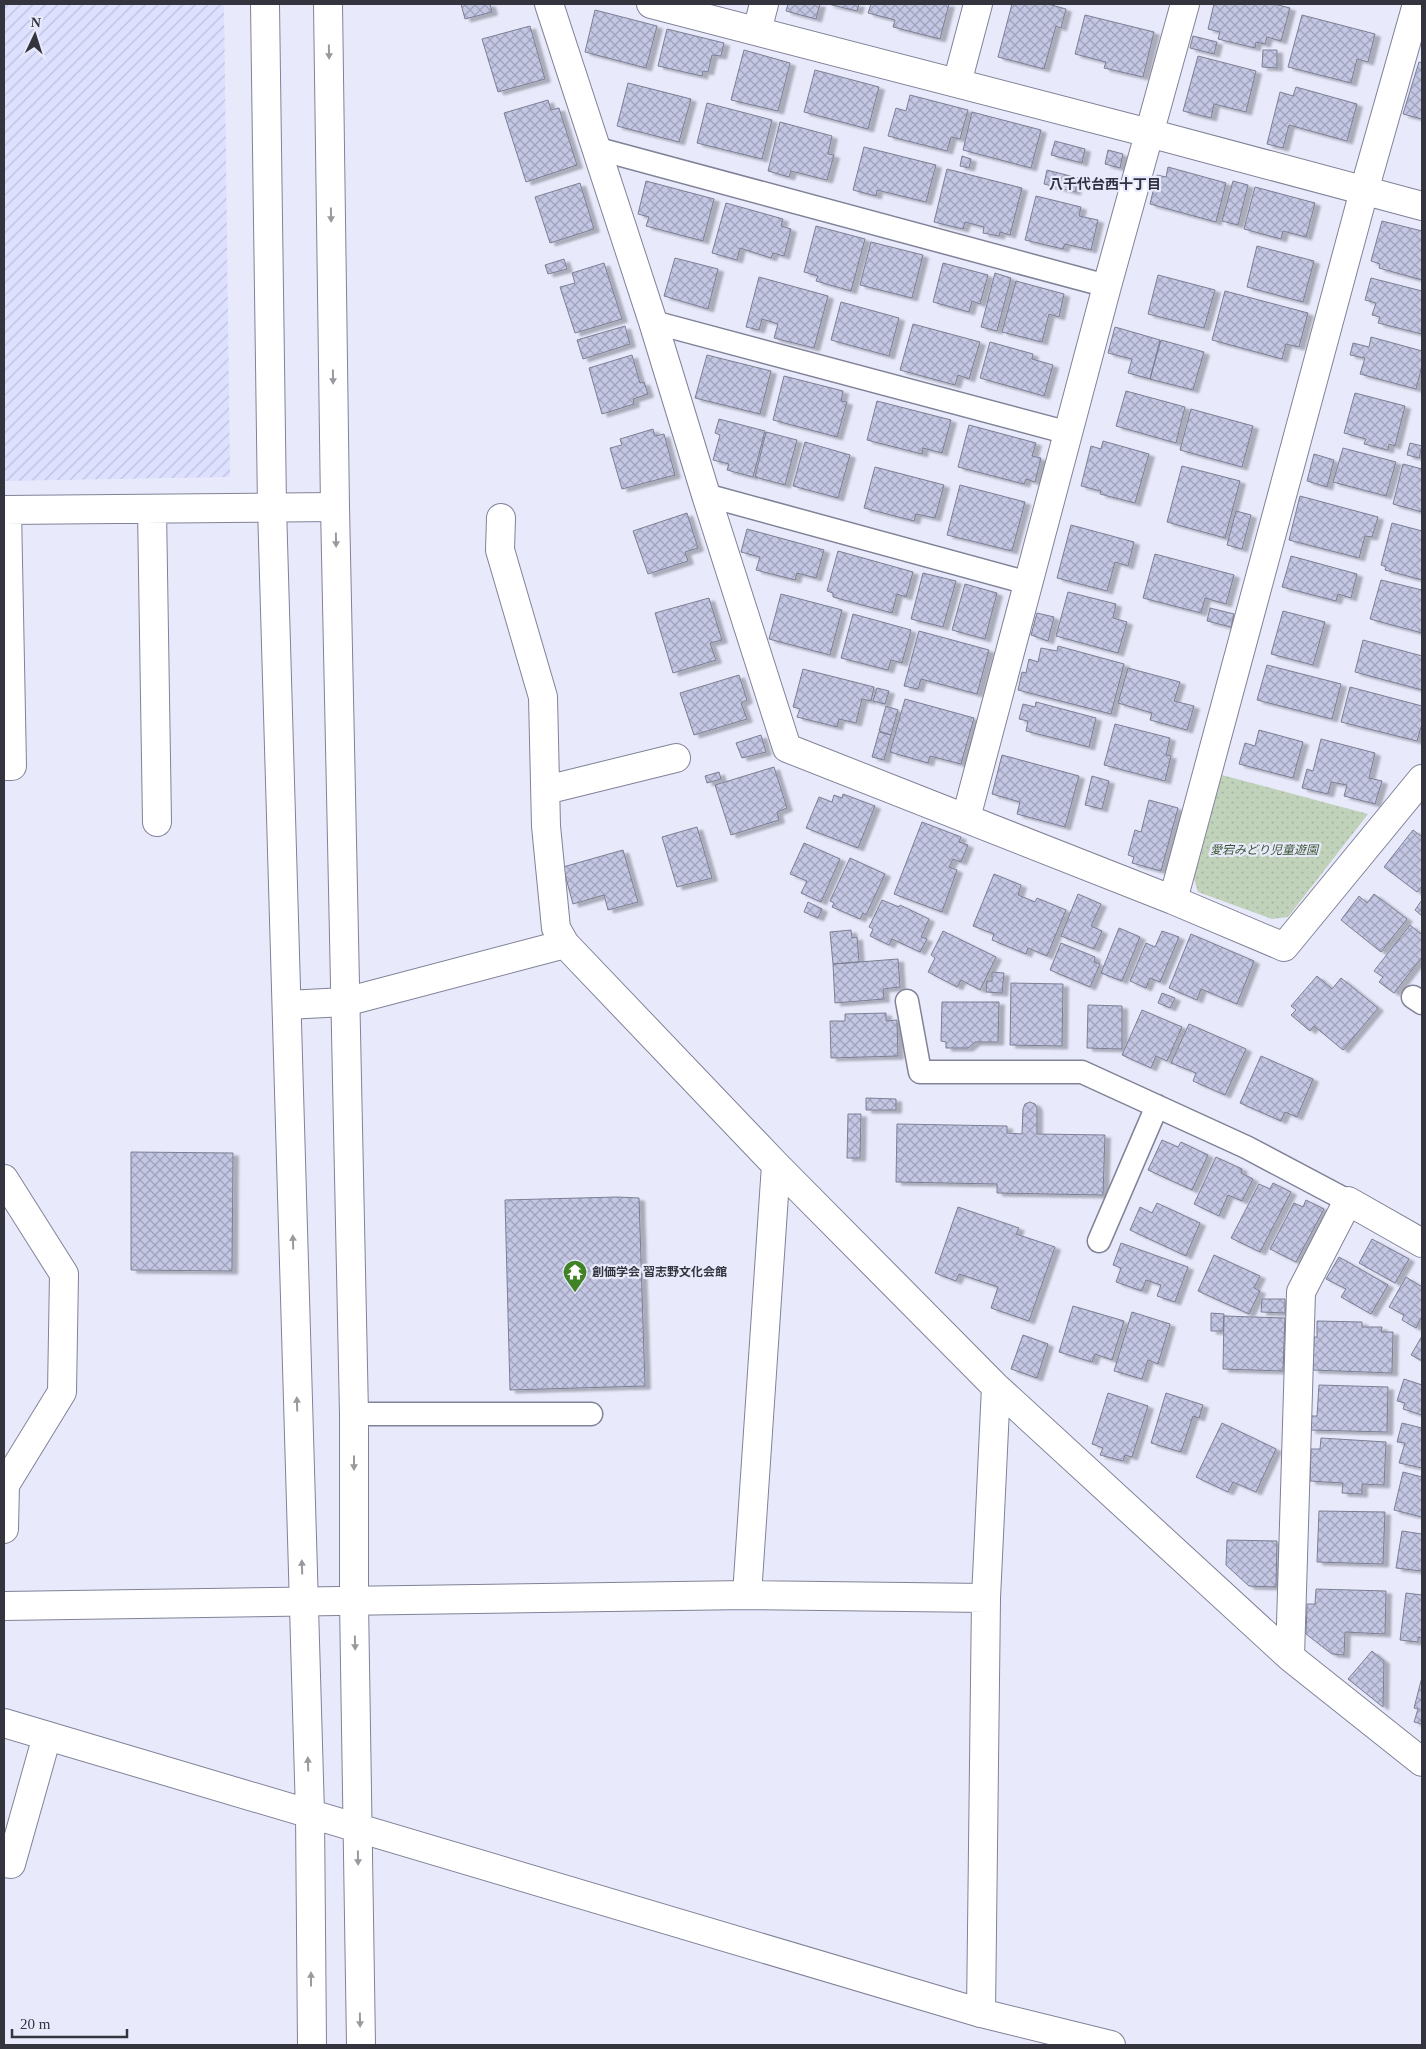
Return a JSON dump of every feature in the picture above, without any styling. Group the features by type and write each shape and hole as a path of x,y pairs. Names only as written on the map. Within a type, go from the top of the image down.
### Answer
{"street":[{"path":"265,4 272,507 302,1602 310,1813 312,2045"},
{"path":"328,4 335,507 354,1414 354,1601 361,2045"},
{"path":"549,4 653,322 787,748 1173,900 1284,947 1422,779"},
{"path":"650,4 1150,133 1422,206"},
{"path":"757,31 764,4"},
{"path":"957,83 978,4"},
{"path":"966,818 1107,286 1185,4"},
{"path":"1173,900 1416,4"},
{"path":"4,766 12,766 5,510 335,507"},
{"path":"152,508 157,822"},
{"path":"501,518 500,550 543,697 546,826 556,928 565,944 776,1165 996,1387 1290,1657 1422,1762"},
{"path":"546,790 676,758"},
{"path":"287,1005 345,1002 565,944"},
{"path":"747,1596 776,1165"},
{"path":"4,1179 64,1274 62,1392 5,1485 4,1529"},
{"path":"1290,1657 1301,1292 1348,1201 1422,1243"},
{"path":"981,2013 986,1598 996,1387"},
{"path":"4,1606 747,1596 986,1598"},
{"path":"4,1723 981,2013 1111,2045"},
{"path":"4,1863 11,1864 47,1736"}],"lane":[{"path":"595,148 1107,286"},
{"path":"653,322 1069,433"},
{"path":"706,495 1028,583"},
{"path":"907,1000 920,1072 1082,1072 1246,1147 1348,1201"},
{"path":"1099,1241 1157,1106"},
{"path":"354,1414 590,1414"}],"shaded area":[{"path":"4,4 224,4 230,477 4,481"}],"green space":[{"name":"愛宕みどり児童遊園","path":"1222,775 1368,814 1288,917 1272,919 1198,892 1194,879"}],"building":[{"path":"461,4 490,4 492,12 465,19"},
{"path":"788,4 820,4 816,19 786,11"},
{"path":"828,4 859,4 857,11"},
{"path":"871,4 949,4 940,39 893,27 895,20 868,13"},
{"path":"1012,4 1048,4 1066,9 1061,28 1056,26 1044,69 998,57"},
{"path":"1214,4 1274,4 1290,8 1281,41 1267,37 1265,44 1256,42 1255,48 1218,39 1220,32 1208,29"},
{"path":"595,10 657,26 646,68 585,52"},
{"path":"1085,15 1154,32 1143,77 1104,68 1106,62 1075,54"},
{"path":"1302,15 1375,34 1368,62 1357,59 1351,83 1288,67"},
{"path":"530,26 545,79 498,92 482,39"},
{"path":"667,29 724,43 721,56 712,55 708,72 703,71 702,76 658,66"},
{"path":"1193,36 1217,42 1214,54 1190,48"},
{"path":"744,50 790,63 778,111 731,100"},
{"path":"1263,50 1277,50 1277,68 1262,67"},
{"path":"1198,56 1256,71 1246,112 1214,104 1211,118 1183,111"},
{"path":"1419,62 1422,63 1422,119 1403,114"},
{"path":"815,70 879,87 868,129 804,112"},
{"path":"628,83 691,99 679,142 617,126"},
{"path":"1296,87 1357,104 1347,141 1289,125 1283,148 1267,144 1280,92 1293,96"},
{"path":"910,95 968,110 960,139 951,137 947,151 888,136 896,108 906,111"},
{"path":"548,100 551,110 559,108 577,165 526,182 504,113"},
{"path":"707,103 772,120 762,159 697,143"},
{"path":"972,112 1041,130 1031,168 963,150"},
{"path":"780,122 832,136 828,154 834,155 827,180 791,171 789,177 768,171"},
{"path":"1055,141 1085,149 1082,163 1051,155"},
{"path":"864,147 936,165 926,202 877,190 876,196 853,190"},
{"path":"1108,150 1123,154 1120,168 1105,164"},
{"path":"962,156 971,159 969,168 960,166"},
{"path":"1168,167 1226,183 1216,222 1150,204 1157,175 1166,177"},
{"path":"947,169 1022,188 1010,235 1000,232 999,236 983,233 984,227 965,222 963,229 934,222"},
{"path":"1047,170 1078,178 1075,192 1044,184"},
{"path":"646,181 714,199 703,241 646,226 649,217 638,214"},
{"path":"1233,181 1248,185 1238,225 1222,221"},
{"path":"580,183 594,229 550,243 535,197"},
{"path":"1255,187 1315,203 1306,237 1283,231 1281,239 1244,229"},
{"path":"1036,196 1081,207 1079,216 1098,220 1091,250 1065,244 1063,249 1025,240"},
{"path":"726,203 783,219 781,226 791,229 784,256 773,253 771,258 740,248 737,260 712,253"},
{"path":"1382,221 1422,231 1422,280 1379,268 1380,264 1371,261"},
{"path":"816,226 865,239 851,291 816,281 818,276 804,272"},
{"path":"871,242 923,255 912,298 860,285"},
{"path":"1257,246 1314,261 1303,302 1247,287"},
{"path":"675,258 718,269 708,309 664,296"},
{"path":"564,259 567,269 548,274 545,265"},
{"path":"604,263 622,319 575,333 560,287 575,283 572,273"},
{"path":"943,263 988,275 980,304 972,301 969,312 933,302"},
{"path":"995,273 1011,278 997,331 981,327"},
{"path":"1158,275 1215,290 1204,328 1148,314"},
{"path":"759,277 828,296 814,348 774,338 778,324 762,319 759,330 746,327"},
{"path":"1371,278 1422,291 1422,334 1378,323 1380,317 1372,315 1376,303 1365,300"},
{"path":"1016,281 1064,294 1059,317 1049,314 1042,342 1002,332"},
{"path":"1225,291 1308,313 1299,347 1286,344 1282,359 1212,340"},
{"path":"841,302 899,318 889,356 831,340"},
{"path":"913,324 980,342 969,379 958,375 955,385 900,370"},
{"path":"625,326 630,344 583,359 577,340"},
{"path":"1115,327 1160,340 1150,379 1128,373 1132,359 1108,353"},
{"path":"1371,337 1422,351 1422,366 1416,389 1360,374 1365,358 1350,355 1353,343 1369,347"},
{"path":"1161,340 1204,352 1193,390 1150,379"},
{"path":"990,342 1033,354 1032,359 1053,365 1044,396 980,378"},
{"path":"632,355 640,383 644,382 648,394 633,399 634,404 602,414 589,368"},
{"path":"707,355 771,371 760,414 695,398"},
{"path":"784,376 843,391 841,401 847,402 837,437 773,420"},
{"path":"1126,391 1185,407 1176,443 1116,426"},
{"path":"1355,393 1405,406 1395,446 1389,444 1388,450 1364,444 1366,439 1344,433"},
{"path":"877,401 951,420 942,453 923,448 922,454 867,440"},
{"path":"1191,409 1253,426 1242,467 1180,450"},
{"path":"719,419 765,431 753,477 727,470 729,464 713,460 720,435 715,433"},
{"path":"969,425 1036,443 1032,456 1041,458 1035,482 1026,479 1024,484 958,467"},
{"path":"653,429 655,436 664,434 675,475 622,489 610,448 622,445 620,439"},
{"path":"766,432 797,440 785,485 755,477"},
{"path":"1103,441 1149,454 1135,503 1100,494 1101,491 1081,486 1091,446 1101,449"},
{"path":"805,442 850,455 838,498 793,486"},
{"path":"1410,443 1422,446 1419,458 1407,455"},
{"path":"1343,448 1396,462 1386,496 1333,482"},
{"path":"1314,454 1334,460 1327,487 1307,481"},
{"path":"1403,464 1422,469 1422,512 1393,504"},
{"path":"1182,466 1240,481 1225,538 1167,522"},
{"path":"875,467 944,485 935,518 916,514 914,521 864,508"},
{"path":"960,485 1025,502 1012,551 947,535"},
{"path":"1300,496 1378,517 1372,537 1365,536 1359,558 1289,540"},
{"path":"1236,511 1251,515 1242,549 1227,545"},
{"path":"687,513 698,548 685,552 688,561 648,574 633,531"},
{"path":"1392,523 1422,531 1422,580 1385,570 1386,567 1381,565"},
{"path":"1071,525 1134,542 1128,566 1115,562 1107,591 1057,578"},
{"path":"747,529 824,550 816,578 797,573 795,580 756,570 760,557 741,552"},
{"path":"838,551 913,572 906,597 897,594 892,613 833,597 833,593 827,591"},
{"path":"1155,554 1234,575 1226,604 1205,598 1201,613 1143,598"},
{"path":"1291,556 1357,574 1351,598 1338,594 1336,601 1282,587"},
{"path":"923,573 956,581 943,627 911,619"},
{"path":"1381,580 1422,590 1422,633 1370,619"},
{"path":"965,584 997,593 985,639 952,630"},
{"path":"1068,592 1116,604 1113,618 1127,622 1118,653 1056,636"},
{"path":"781,594 842,610 830,655 769,639"},
{"path":"709,598 722,640 710,643 716,660 673,673 655,613"},
{"path":"1210,608 1234,614 1231,627 1207,621"},
{"path":"1283,611 1325,622 1313,665 1271,654"},
{"path":"1037,613 1054,617 1048,641 1031,635"},
{"path":"853,614 911,630 902,663 891,660 888,670 841,658"},
{"path":"919,631 989,650 977,694 921,679 918,689 904,686"},
{"path":"1363,640 1422,656 1422,690 1355,672"},
{"path":"1058,646 1124,664 1111,714 1018,690 1022,672 1026,673 1029,659 1038,662 1041,648 1057,651"},
{"path":"1267,665 1341,684 1332,719 1257,700"},
{"path":"1128,668 1180,682 1174,701 1194,706 1187,730 1150,720 1152,713 1118,703"},
{"path":"803,669 874,687 871,701 862,699 856,723 839,719 837,727 797,717 800,709 793,707"},
{"path":"739,675 747,700 741,703 747,719 694,735 680,693"},
{"path":"1350,687 1422,706 1422,724 1417,741 1341,722"},
{"path":"877,688 889,691 885,704 873,701"},
{"path":"905,699 974,718 961,764 930,756 928,763 890,752"},
{"path":"1036,702 1096,718 1089,747 1026,731 1028,721 1019,719 1023,704 1035,707"},
{"path":"886,706 898,710 891,735 879,731"},
{"path":"1115,724 1170,738 1166,755 1171,756 1165,781 1104,765"},
{"path":"1259,730 1303,742 1293,778 1239,764 1245,743 1255,746"},
{"path":"879,732 891,735 884,760 872,757"},
{"path":"761,735 766,752 742,758 736,743"},
{"path":"1321,739 1375,753 1369,778 1382,781 1375,804 1344,796 1347,785 1331,782 1328,794 1302,788 1307,769 1313,771"},
{"path":"1002,755 1079,776 1065,827 1017,814 1020,802 992,794"},
{"path":"774,767 787,808 777,812 779,820 731,835 715,785"},
{"path":"719,772 721,779 707,783 705,776"},
{"path":"1092,776 1109,781 1102,809 1085,805"},
{"path":"843,794 875,806 858,848 806,828 819,797 832,802 834,795 842,798"},
{"path":"1149,800 1178,808 1161,871 1132,863 1134,857 1128,855 1135,830 1141,832"},
{"path":"922,822 961,837 959,842 968,845 961,862 953,859 949,867 957,870 942,912 894,894"},
{"path":"697,827 712,878 677,887 662,837"},
{"path":"1413,830 1422,837 1422,886 1417,892 1384,867"},
{"path":"804,843 840,859 821,902 801,893 807,881 790,874"},
{"path":"623,850 638,902 608,910 604,895 573,904 563,867"},
{"path":"850,858 885,874 866,915 863,913 860,919 832,907 834,903 830,901"},
{"path":"994,874 1021,885 1018,895 1035,902 1037,898 1066,910 1047,956 1028,948 1026,954 992,940 994,934 973,926"},
{"path":"1078,894 1101,904 1091,926 1102,931 1094,949 1061,936"},
{"path":"1374,894 1407,919 1381,952 1341,920 1359,896 1367,903"},
{"path":"882,900 899,907 900,905 929,919 921,937 927,939 920,952 892,939 889,945 870,936 873,929 869,927"},
{"path":"1422,900 1422,916 1415,910"},
{"path":"808,902 822,909 818,918 804,912"},
{"path":"1410,925 1422,935 1422,957 1394,993 1379,982 1383,977 1374,971"},
{"path":"1119,928 1140,937 1122,981 1101,973"},
{"path":"851,930 852,938 857,937 859,962 833,964 830,932"},
{"path":"943,931 996,957 980,990 961,980 957,987 928,972 935,958 931,955"},
{"path":"1162,931 1179,937 1160,982 1150,978 1146,988 1130,981 1146,943 1155,947"},
{"path":"1191,934 1254,961 1237,1004 1201,989 1197,1000 1169,988"},
{"path":"1061,943 1095,957 1094,962 1100,964 1090,987 1050,970"},
{"path":"898,959 900,987 883,989 884,999 835,1003 833,964"},
{"path":"992,972 1004,973 1002,993 986,992 987,981 992,981"},
{"path":"1317,976 1332,989 1341,978 1378,1008 1343,1050 1314,1026 1310,1031 1291,1015 1296,1010 1291,1006"},
{"path":"1011,983 1063,984 1062,1046 1010,1045"},
{"path":"1162,993 1175,998 1170,1008 1158,1003"},
{"path":"942,1002 999,1002 998,1042 975,1042 968,1048 946,1048 946,1042 941,1041"},
{"path":"1088,1005 1122,1006 1122,1049 1087,1048"},
{"path":"1142,1010 1182,1027 1167,1061 1156,1056 1151,1068 1122,1055"},
{"path":"886,1013 886,1021 897,1020 898,1056 831,1058 830,1021 845,1021 845,1014"},
{"path":"1189,1024 1246,1049 1225,1095 1193,1081 1196,1073 1171,1063"},
{"path":"1261,1056 1313,1079 1297,1117 1285,1112 1281,1121 1240,1103"},
{"path":"866,1098 896,1099 896,1110 866,1110"},
{"path":"1030,1102 1035,1104 1037,1108 1037,1134 1105,1135 1103,1195 997,1193 997,1184 896,1182 897,1124 1007,1126 1007,1133 1022,1134 1023,1109 1025,1104"},
{"path":"848,1114 861,1114 860,1158 847,1158"},
{"path":"1162,1140 1178,1147 1181,1142 1208,1155 1192,1190 1148,1170"},
{"path":"131,1152 233,1153 232,1271 131,1270"},
{"path":"1216,1157 1242,1169 1241,1173 1253,1179 1242,1201 1228,1195 1219,1216 1194,1204"},
{"path":"1273,1183 1291,1192 1260,1252 1231,1238 1259,1184 1270,1189"},
{"name":"創価学会 習志野文化会館","path":"639,1198 645,1386 510,1390 505,1200"},
{"path":"1306,1200 1324,1209 1296,1262 1270,1249 1294,1203 1303,1207"},
{"path":"1157,1203 1200,1223 1186,1256 1130,1230 1140,1207 1152,1213"},
{"path":"958,1207 1019,1228 1016,1234 1055,1247 1029,1321 991,1308 998,1287 959,1274 956,1281 935,1273"},
{"path":"1372,1239 1409,1259 1395,1283 1359,1263"},
{"path":"1121,1243 1188,1267 1175,1302 1157,1296 1161,1285 1146,1280 1142,1291 1116,1282 1121,1268 1113,1265"},
{"path":"1214,1255 1260,1276 1254,1288 1260,1291 1249,1314 1198,1291"},
{"path":"1339,1257 1388,1285 1371,1314 1341,1297 1346,1289 1326,1279"},
{"path":"1406,1277 1422,1287 1422,1316 1416,1328 1402,1320 1404,1315 1389,1307"},
{"path":"1262,1299 1285,1299 1285,1313 1261,1312"},
{"path":"1073,1306 1124,1321 1112,1360 1095,1354 1092,1362 1059,1352"},
{"path":"1132,1312 1170,1324 1158,1364 1148,1360 1142,1379 1114,1371"},
{"path":"1211,1313 1224,1314 1223,1331 1211,1331"},
{"path":"1224,1316 1285,1318 1283,1371 1223,1369"},
{"path":"1317,1321 1362,1322 1362,1327 1382,1327 1381,1332 1393,1332 1392,1373 1313,1370 1314,1337 1317,1337"},
{"path":"1023,1335 1048,1344 1037,1378 1011,1369"},
{"path":"1422,1336 1422,1361 1411,1355"},
{"path":"1404,1379 1422,1385 1422,1415 1403,1409 1405,1403 1397,1401"},
{"path":"1319,1385 1388,1387 1387,1432 1310,1430 1311,1416 1317,1416"},
{"path":"1108,1393 1148,1406 1132,1457 1125,1455 1123,1461 1100,1455 1103,1448 1092,1444"},
{"path":"1166,1393 1203,1405 1199,1418 1193,1416 1181,1452 1151,1443"},
{"path":"1222,1423 1276,1449 1256,1492 1233,1482 1228,1492 1196,1477"},
{"path":"1402,1423 1422,1428 1422,1468 1399,1463 1405,1443 1397,1442"},
{"path":"1321,1438 1386,1442 1384,1485 1362,1484 1362,1494 1342,1493 1343,1483 1310,1481 1311,1449 1320,1449"},
{"path":"1403,1472 1422,1477 1422,1517 1394,1510"},
{"path":"1319,1511 1385,1512 1383,1564 1317,1562"},
{"path":"1402,1531 1422,1534 1422,1571 1396,1568"},
{"path":"1227,1540 1277,1541 1276,1587 1249,1586 1226,1565"},
{"path":"1316,1589 1386,1591 1385,1634 1345,1632 1344,1655 1332,1654 1306,1634 1307,1604 1315,1604"},
{"path":"1406,1593 1422,1595 1422,1638 1418,1637 1418,1642 1400,1640"},
{"path":"1372,1651 1384,1661 1383,1707 1348,1679"},
{"path":"1422,1677 1422,1724 1414,1722 1418,1709 1414,1708"}],"place":[{"name":"創価学会 習志野文化会館","path":"575,1293"}],"district":[{"name":"八千代台西十丁目","path":"1105,184"}]}
